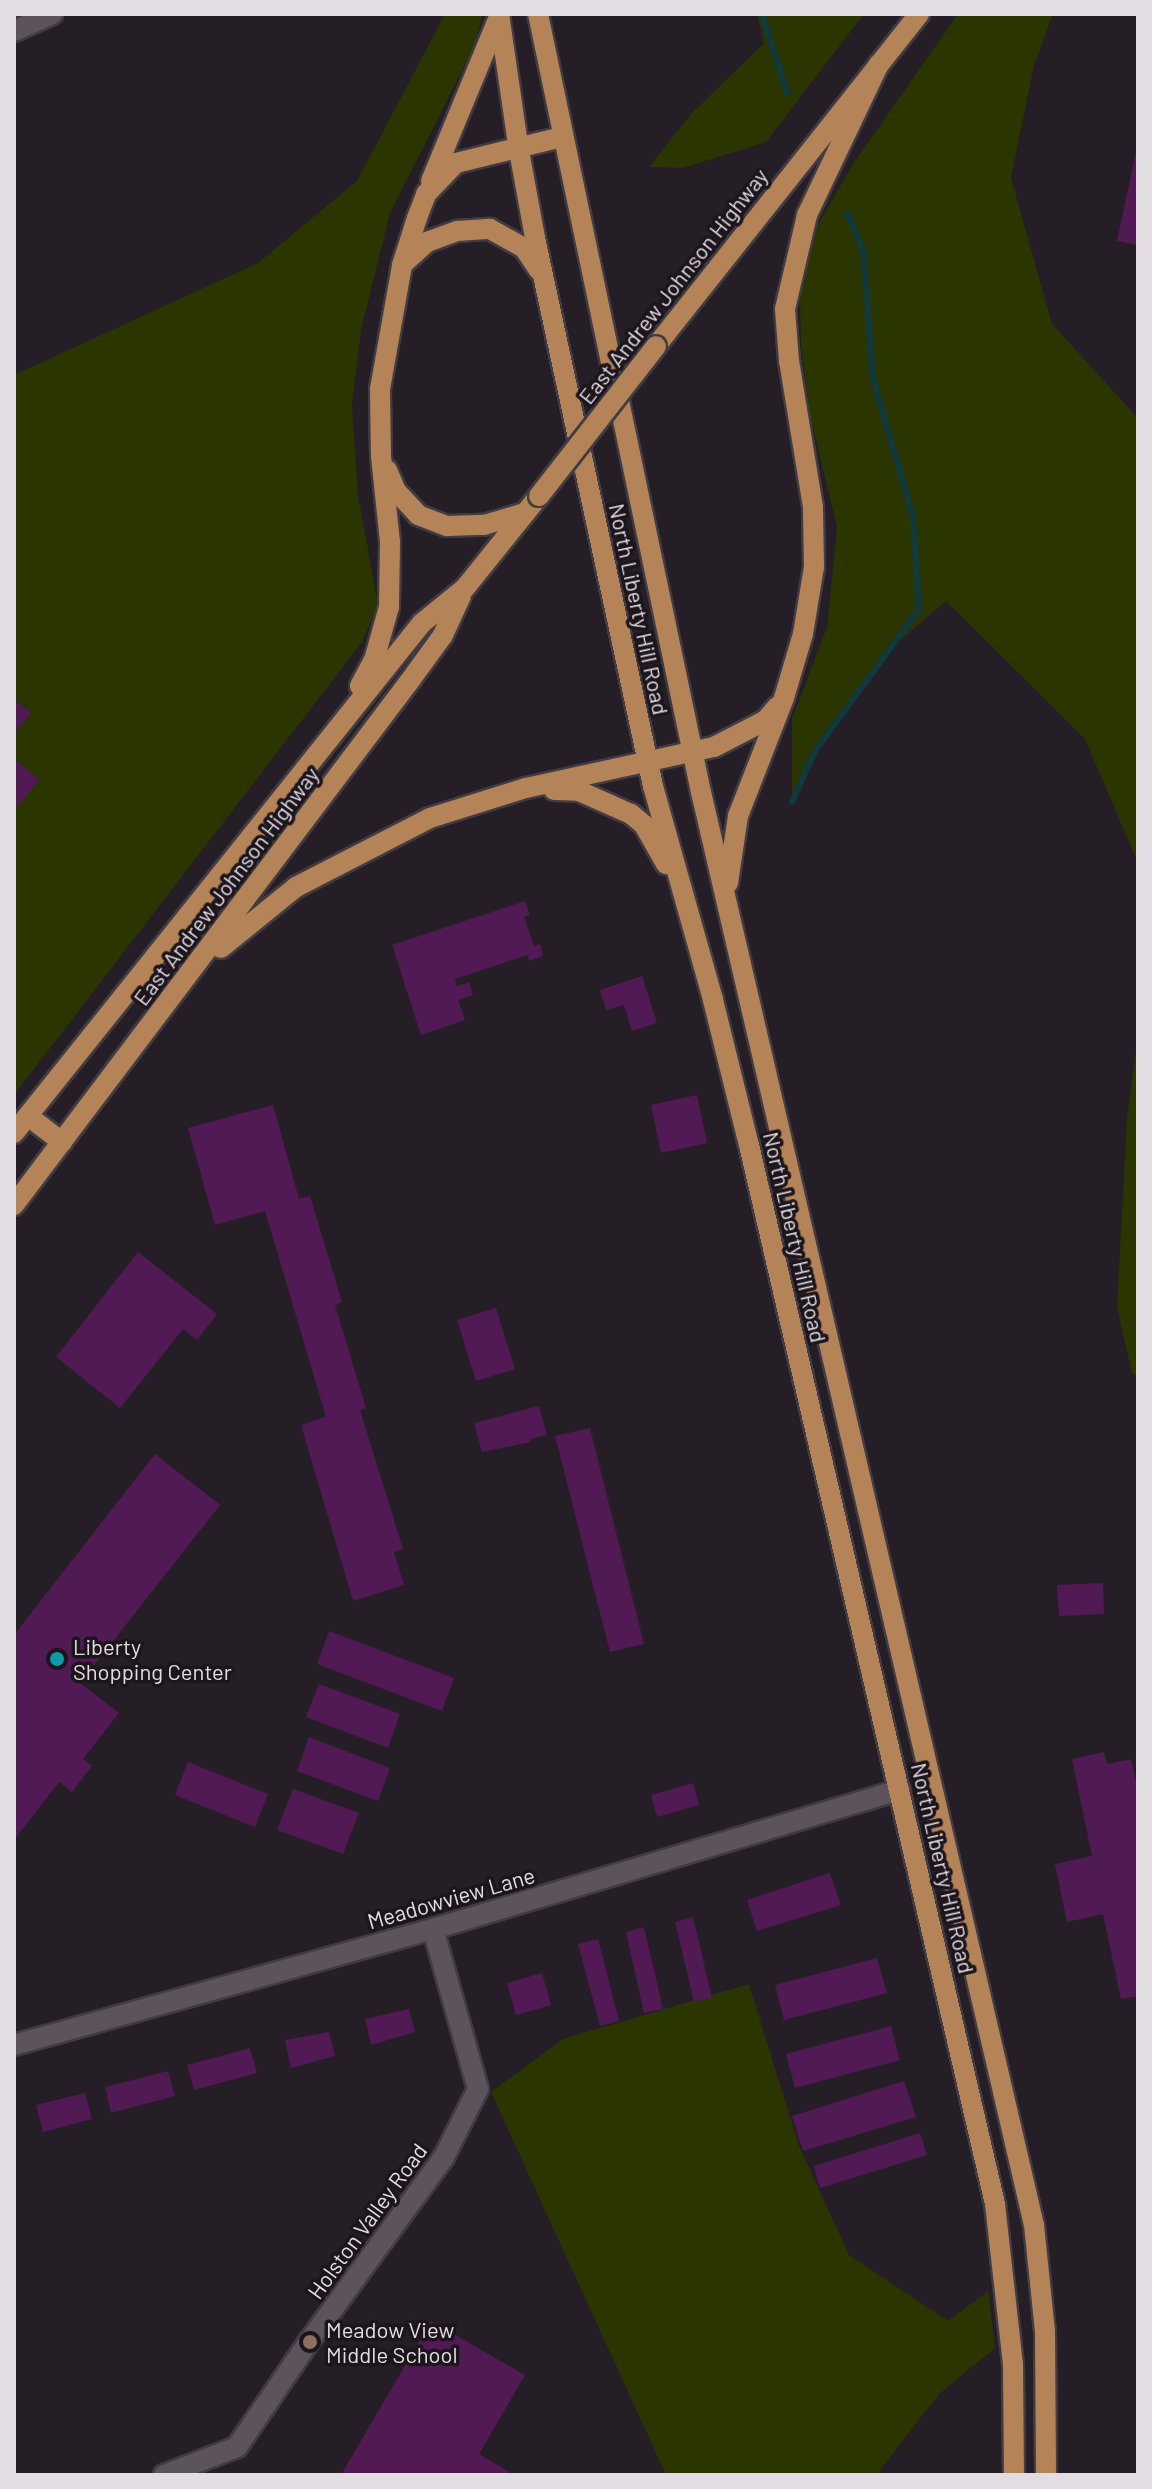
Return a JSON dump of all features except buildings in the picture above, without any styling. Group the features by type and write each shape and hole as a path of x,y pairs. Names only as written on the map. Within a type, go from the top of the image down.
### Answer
{"main road":[{"name":"North Liberty Hill Road","path":"499,14 518,145 648,762 749,1145 995,2204 1013,2364 1014,2475"},
{"path":"335,732 374,660 389,607 390,542 381,456 380,389 402,265 426,194 499,14"},
{"name":"North Liberty Hill Road","path":"538,14 692,752 1034,2225 1045,2331 1046,2475"},
{"name":"East Andrew Johnson Highway","path":"14,1133 422,623 465,588 919,14"},
{"path":"727,899 738,816 784,698 803,634 814,567 813,507 789,361 785,309 807,215 879,64"},
{"path":"426,194 456,163 518,145 562,137"},
{"path":"402,265 427,242 458,231 490,229 524,248 545,280"},
{"path":"381,456 396,491 418,515 447,526 484,525 525,513"},
{"name":"East Andrew Johnson Highway","path":"14,1205 426,659 443,635 465,588"},
{"path":"183,983 240,929 296,887 430,818 526,788 692,752 739,737 766,720 784,698"},
{"path":"526,788 579,791 631,814 657,847 683,896"},
{"path":"28,1116 62,1142"},
{"path":"900,1790 933,1781"}],"street":[{"path":"14,31 52,14"},
{"name":"Meadowview Lane","path":"14,2045 433,1929 900,1790"},
{"name":"Holston Valley Road","path":"164,2475 237,2447 310,2340 444,2157 478,2089 433,1929"}],"green space":[{"path":"445,14 483,14 473,49 390,213 361,330 352,405 358,495 378,605 362,642 14,1095 14,375 258,263 357,181"},
{"path":"757,14 864,14 766,142 683,168 649,167 691,114 764,43"},
{"path":"958,14 1053,14 1034,65 1011,178 1052,324 1138,418 1138,863 1085,739 946,601 885,653 815,751 792,802 792,719 827,627 837,527 810,415 801,346 800,298 817,226 855,161"},
{"path":"1138,1036 1138,1377 1132,1373 1117,1307 1127,1118"},
{"path":"749,1984 799,2146 849,2255 948,2321 988,2291 995,2348 939,2394 876,2475 666,2475 491,2092 563,2039"}],"waterway":[{"path":"762,14 787,93"},
{"path":"792,802 815,751 919,609 913,517 873,378 863,250 847,213"}],"place":[{"name":"Liberty Shopping Center","path":"57,1659"},
{"name":"Meadow View Middle School","path":"310,2342"}]}
